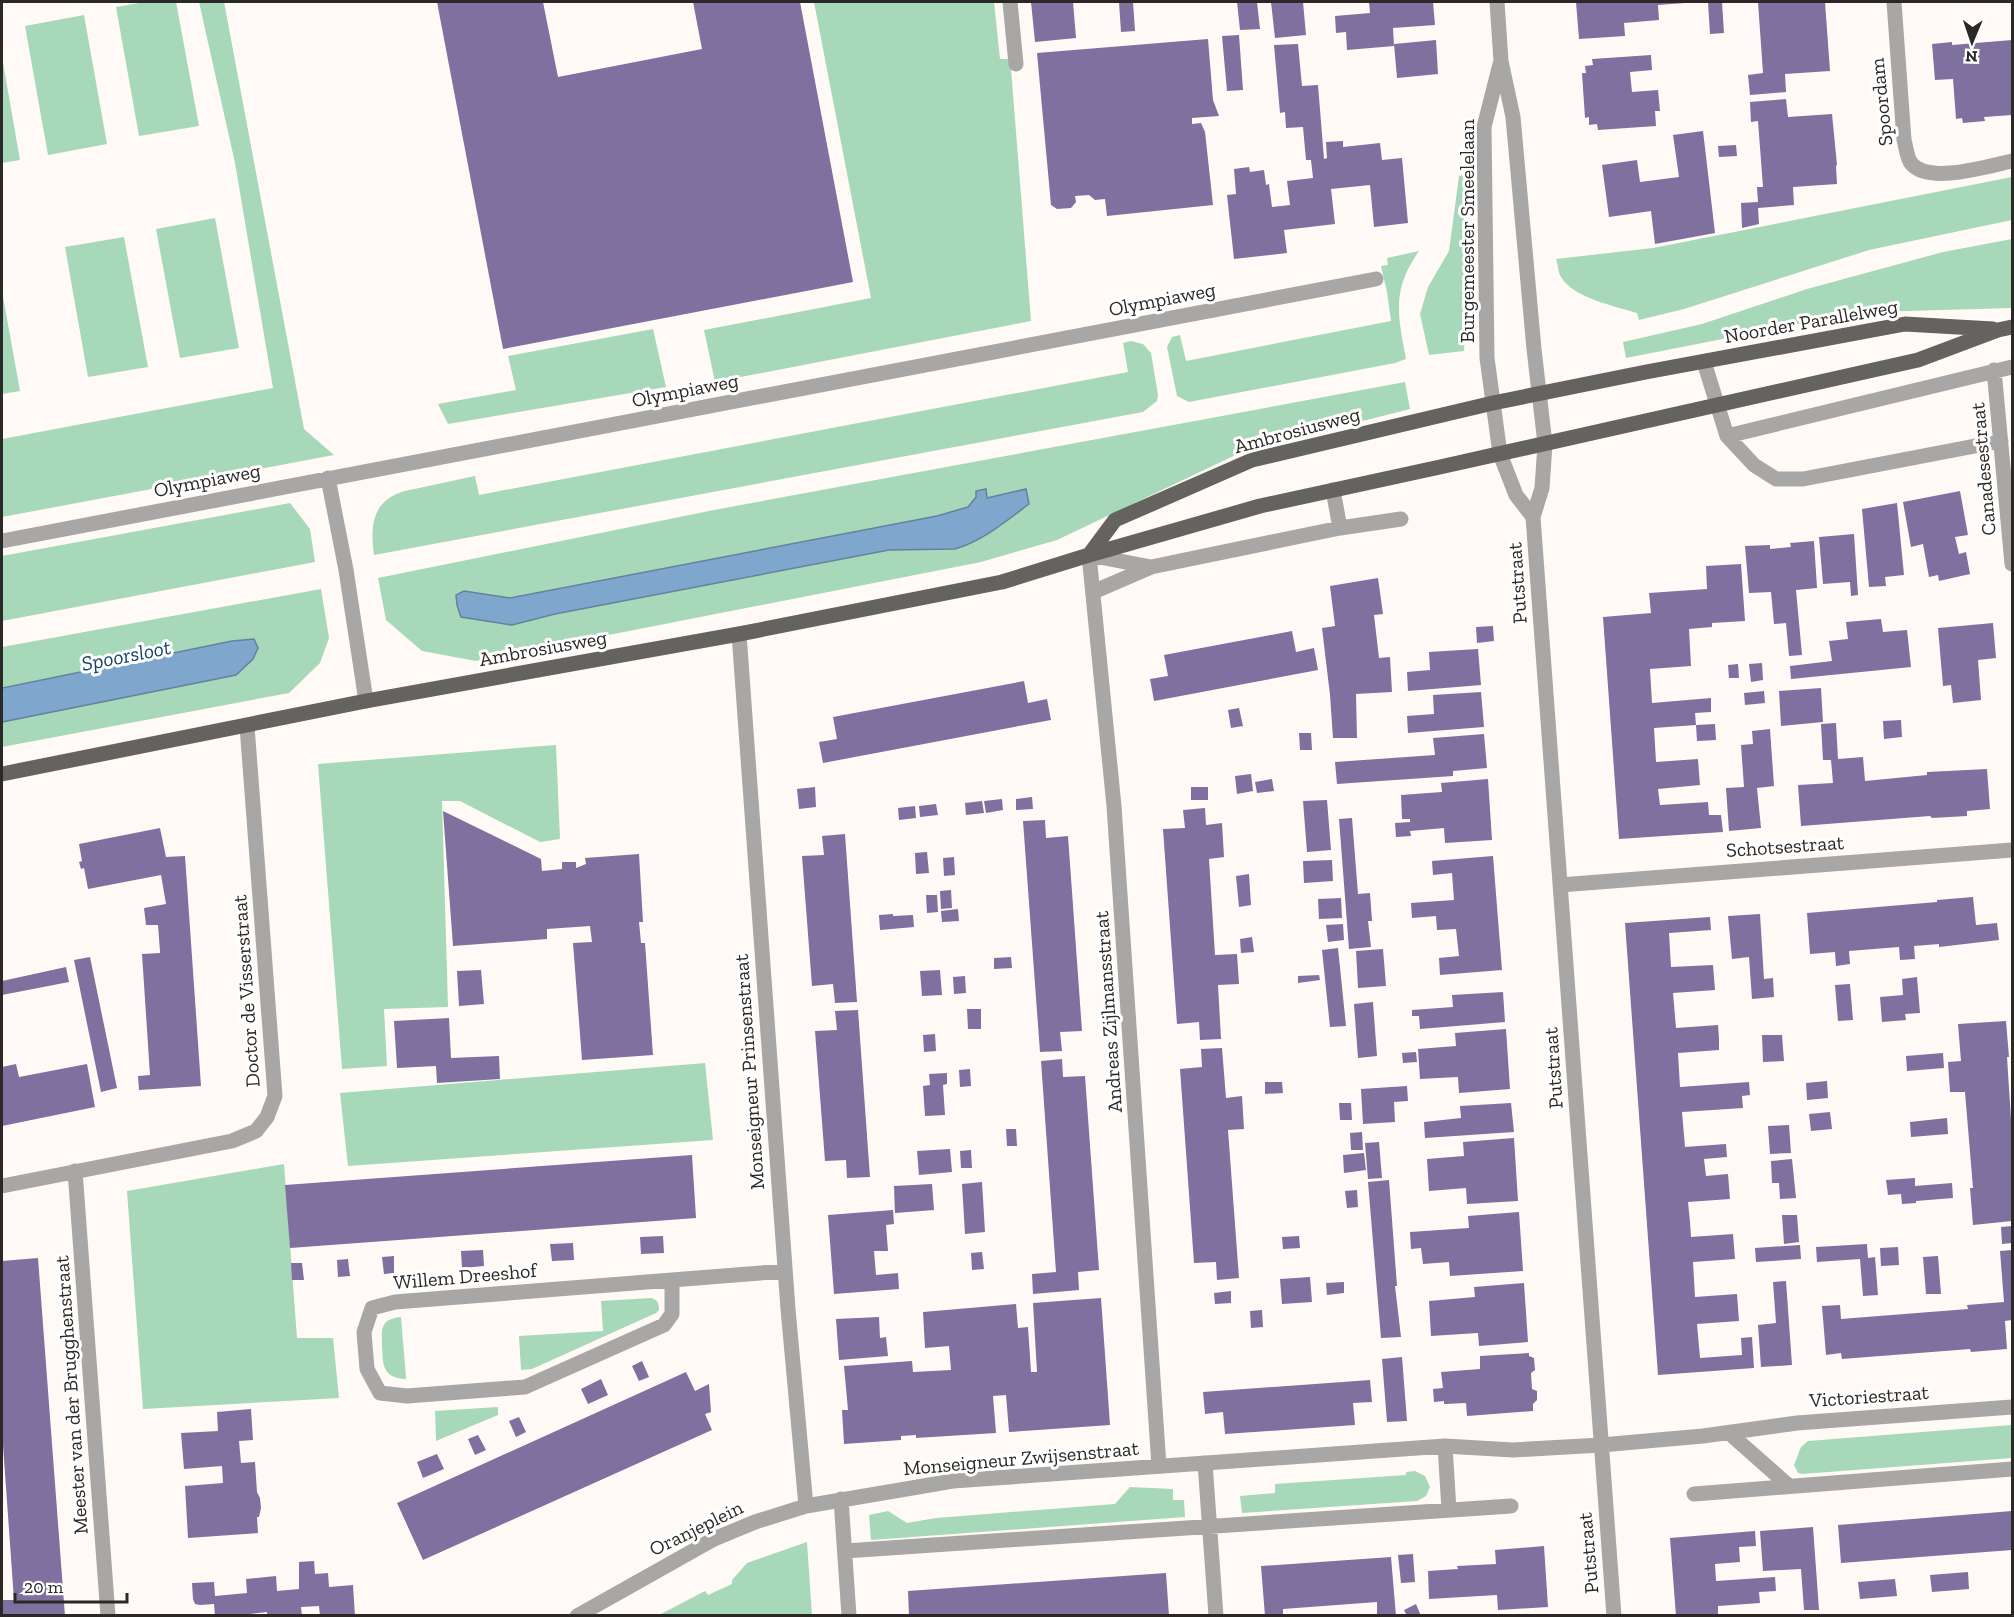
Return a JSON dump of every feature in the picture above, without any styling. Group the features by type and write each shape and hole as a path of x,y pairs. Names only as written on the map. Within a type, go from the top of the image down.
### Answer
{"main road":[{"name":"Noorder Parallelweg","path":"1539,394 1905,324 2005,328"},
{"name":"Noorder Parallelweg","path":"1545,444 1918,360 2005,328"},
{"name":"Ambrosiusweg","path":"1089,555 1115,520 1252,460 1539,394"},
{"name":"Ambrosiusweg","path":"2,774 366,701 739,634 1002,582 1260,506 1545,444"}],"street":[{"path":"1010,2 1016,64"},
{"name":"Burgemeester Smeelelaan","path":"1497,2 1501,61 1513,117 1539,394"},
{"name":"Spoordam","path":"1894,2 1904,140 1910,162 1924,173 1950,173 2013,161"},
{"name":"Burgemeester Smeelelaan","path":"1493,403 1487,358 1484,127 1501,61"},
{"name":"Olympiaweg","path":"2,541 1376,279"},
{"name":"Noorder Parallelweg","path":"1704,362 1727,436 1754,465 1776,479 1803,480 2001,441"},
{"path":"1727,436 2013,367"},
{"name":"Canadesestraat","path":"1994,370 2013,564"},
{"path":"1539,394 1545,444"},
{"path":"1493,403 1500,454"},
{"name":"Putstraat","path":"1545,444 1542,488 1533,517 1614,1616"},
{"name":"Putstraat","path":"1500,454 1516,495 1533,517"},
{"path":"328,478 346,570 366,701"},
{"path":"1333,490 1340,528"},
{"name":"Ambrosiusweg","path":"1093,592 1151,567 1340,528 1401,519"},
{"name":"Ambrosiusweg","path":"1089,555 1151,567"},
{"name":"Andreas Zijlmansstraat","path":"1089,555 1114,806 1159,1467"},
{"name":"Monseigneur Prinsenstraat","path":"739,634 785,1271 806,1506"},
{"name":"Doctor de Visserstraat","path":"2,1186 232,1141 256,1131 267,1117 275,1096 247,726"},
{"name":"Schotsestraat","path":"1560,885 2013,850"},
{"name":"Meester van der Brugghenstraat","path":"75,1171 108,1616"},
{"name":"Willem Dreeshof","path":"672,1280 672,1314 664,1325 525,1387 407,1396 380,1393 367,1369 364,1332 372,1308 395,1302 785,1271"},
{"name":"Victoriestraat","path":"1601,1445 1729,1433 1797,1423 2013,1407"},
{"path":"1729,1433 1789,1486"},
{"name":"Monseigneur Zwijsenstraat","path":"841,1499 953,1481 1205,1463 1445,1446 1512,1450 1601,1445"},
{"path":"1445,1446 1449,1510"},
{"path":"1205,1463 1216,1616"},
{"path":"1694,1494 2013,1468"},
{"path":"841,1499 849,1616"},
{"name":"Oranjeplein","path":"577,1616 714,1539 755,1522 806,1506 841,1499"},
{"path":"845,1551 1511,1506"}],"green space":[{"path":"145,2 176,2 199,126 139,136 116,7"},
{"path":"199,2 224,2 304,429 334,455 2,517 2,439 273,388 235,163"},
{"path":"814,2 994,2 1000,59 1010,59 1031,321 715,382 704,330 871,298"},
{"path":"84,15 107,144 48,155 25,26"},
{"path":"2,57 20,160 2,163"},
{"path":"1463,175 1466,299 1464,351 1429,355 1420,314 1428,287 1449,251 1459,176"},
{"path":"2012,177 2012,220 1869,250 1684,309 1639,320 1637,313 1595,300 1575,290 1561,277 1556,259 1653,248"},
{"path":"215,218 239,348 180,358 156,229"},
{"path":"124,237 148,367 88,377 65,247"},
{"path":"2012,239 2012,308 1872,312 1626,358 1623,342 1702,324 1807,289 1943,252"},
{"path":"1419,251 1410,265 1400,291 1399,316 1406,359 1189,402 1177,396 1167,347 1172,337 1180,335 1186,361 1391,321 1381,266 1388,265 1387,258"},
{"path":"2,291 20,391 2,394"},
{"path":"653,329 666,387 448,424 438,404 516,390 508,356"},
{"path":"1131,341 1143,344 1151,353 1158,395 1157,401 1143,412 374,555 373,524 376,516 386,501 405,491 475,476 479,495 1128,372 1123,343"},
{"path":"1405,382 1410,409 1244,451 1057,540 981,562 476,661 422,651 386,620 378,578 714,510","holes":["1025,489 1029,503 1001,526 955,549 889,550 555,614 512,625 464,591 510,598 937,516 968,507 976,497 976,491 987,498"]},
{"path":"290,503 310,529 315,562 2,621 2,556"},
{"path":"321,589 329,638 320,663 289,693 2,747 2,722 236,675 232,641 2,688 2,647"},
{"path":"556,745 560,839 540,842 460,801 442,801 448,1007 384,1009 387,1066 342,1069 318,764"},
{"path":"705,1063 713,1140 348,1166 340,1093"},
{"path":"284,1164 297,1338 333,1338 339,1398 143,1409 127,1191"},
{"path":"651,1298 658,1304 659,1310 656,1313 532,1369 521,1370 519,1336 603,1331 601,1301"},
{"path":"401,1317 406,1379 392,1376 383,1363 384,1325 390,1320"},
{"path":"498,1407 498,1415 436,1441 435,1411"},
{"path":"2012,1425 2012,1458 1802,1474 1798,1473 1794,1465 1801,1447 1808,1441"},
{"path":"1415,1471 1425,1476 1430,1487 1426,1496 1417,1501 1242,1513 1240,1496 1275,1493 1275,1484 1406,1475 1406,1472"},
{"path":"1130,1487 1173,1489 1173,1500 1184,1500 1185,1517 871,1540 869,1515 888,1511 907,1523 936,1518 1115,1504"},
{"path":"807,1542 812,1615 659,1615 705,1591 708,1595 732,1584 732,1580 747,1563"}],"water":[{"path":"986,489 987,498 1026,489 1029,504 985,536 955,549 889,550 555,614 512,625 461,617 457,605 456,595 464,591 510,598 937,516 968,507 976,497 976,491"},
{"path":"254,639 258,648 253,659 236,675 2,722 2,688 232,641"}],"building":[{"path":"437,2 543,2 558,77 702,49 693,2 800,2 853,282 503,349"},
{"path":"1031,2 1073,2 1076,38 1035,42"},
{"path":"1119,2 1133,2 1135,31 1121,32"},
{"path":"1237,2 1257,2 1260,29 1240,30"},
{"path":"1271,2 1303,2 1306,35 1275,38"},
{"path":"1369,2 1433,2 1435,25 1393,28 1394,46 1347,50 1346,32 1336,33 1335,16 1370,13"},
{"path":"1576,2 1685,3 1658,5 1659,20 1624,23 1625,36 1579,39"},
{"path":"1708,2 1722,2 1724,33 1710,34"},
{"path":"1758,2 1825,2 1830,71 1785,74 1786,92 1750,95 1748,75 1763,73"},
{"path":"1239,35 1243,90 1227,91 1222,36"},
{"path":"1208,39 1213,100 1219,116 1192,118 1192,124 1201,123 1205,132 1213,205 1107,216 1105,199 1095,200 1089,195 1075,196 1076,202 1071,208 1057,209 1051,205 1037,53"},
{"path":"1436,40 1438,74 1397,78 1394,44"},
{"path":"2012,40 2012,115 1984,117 1985,121 1963,123 1962,118 1956,119 1953,79 1935,80 1932,44 1952,42 1952,45"},
{"path":"1298,44 1302,86 1318,85 1324,159 1327,158 1326,142 1343,141 1343,147 1380,143 1382,160 1402,158 1408,223 1374,227 1370,185 1331,189 1335,224 1284,230 1287,253 1234,259 1227,195 1236,194 1234,169 1249,167 1250,172 1264,170 1266,185 1269,184 1272,207 1290,205 1287,181 1313,178 1311,160 1306,160 1303,127 1286,128 1285,112 1280,113 1274,45"},
{"path":"1651,55 1652,70 1630,72 1632,92 1658,90 1660,111 1655,111 1656,126 1598,130 1597,124 1589,125 1589,117 1585,118 1582,73 1586,73 1585,66 1593,65 1592,59"},
{"path":"1786,99 1788,117 1832,114 1837,184 1793,187 1794,205 1758,208 1759,224 1742,228 1741,203 1758,202 1757,187 1763,187 1758,121 1751,122 1750,102"},
{"path":"1703,131 1715,233 1655,244 1651,211 1609,217 1602,165 1637,160 1640,182 1679,177 1673,135"},
{"path":"1736,145 1737,156 1719,157 1718,146"},
{"path":"1960,491 1968,535 1955,537 1959,554 1966,552 1970,574 1939,581 1938,575 1929,577 1923,544 1911,547 1903,502"},
{"path":"1897,503 1904,575 1885,577 1886,586 1869,587 1862,509"},
{"path":"1854,534 1858,595 1851,596 1850,582 1823,584 1819,537"},
{"path":"1814,541 1817,588 1796,590 1802,655 1789,656 1786,623 1774,624 1771,592 1749,593 1745,546 1770,545 1770,549 1791,547 1790,543"},
{"path":"1741,564 1745,621 1712,623 1712,627 1689,629 1691,666 1650,669 1652,703 1711,698 1711,712 1695,713 1696,725 1654,728 1656,762 1698,759 1700,785 1658,789 1660,805 1708,802 1709,815 1721,815 1723,832 1619,839 1603,617 1651,613 1649,593 1707,589 1706,566"},
{"path":"1378,578 1383,614 1374,615 1379,658 1390,657 1392,692 1356,694 1357,738 1333,738 1322,628 1335,626 1330,586"},
{"path":"1881,619 1883,632 1907,630 1911,667 1791,679 1790,666 1832,661 1829,641 1848,639 1846,622"},
{"path":"1993,623 1996,658 1978,660 1981,700 1953,703 1951,685 1943,686 1938,628"},
{"path":"1493,626 1494,641 1477,643 1476,627"},
{"path":"1292,631 1296,652 1314,648 1318,670 1154,701 1150,679 1168,676 1164,655"},
{"path":"1478,649 1481,685 1408,691 1407,672 1430,670 1429,652"},
{"path":"1762,663 1763,680 1751,682 1749,664"},
{"path":"1738,664 1739,678 1729,678 1728,665"},
{"path":"1024,681 1028,703 1047,699 1051,720 823,763 819,742 837,739 833,717"},
{"path":"1821,688 1823,722 1781,726 1779,691"},
{"path":"1764,691 1765,703 1745,705 1744,693"},
{"path":"1481,692 1484,727 1408,733 1407,716 1434,714 1433,695"},
{"path":"1239,708 1243,726 1231,728 1228,710"},
{"path":"1901,720 1902,737 1884,739 1883,721"},
{"path":"1836,723 1838,759 1863,757 1865,781 1927,775 1927,772 1987,769 1990,809 1967,811 1967,816 1932,818 1930,816 1801,826 1798,785 1833,783 1831,760 1823,760 1821,724"},
{"path":"1715,724 1716,740 1697,741 1696,725"},
{"path":"1770,729 1774,786 1757,788 1761,828 1729,831 1726,788 1744,787 1741,745 1753,744 1752,731"},
{"path":"1299,733 1311,733 1312,750 1300,750"},
{"path":"1484,734 1487,768 1453,771 1453,776 1337,784 1335,762 1435,755 1433,738"},
{"path":"1251,774 1253,791 1237,794 1235,776"},
{"path":"1272,779 1274,791 1257,793 1255,782"},
{"path":"1488,779 1492,840 1445,843 1444,828 1410,831 1411,836 1396,837 1395,823 1410,822 1410,819 1402,819 1401,795 1442,792 1441,783"},
{"path":"815,787 816,807 799,809 797,789"},
{"path":"1191,787 1208,787 1208,800 1191,800"},
{"path":"1032,797 1033,809 1016,810 1016,799"},
{"path":"1002,799 1003,810 986,813 984,801"},
{"path":"1327,800 1331,850 1307,852 1303,801"},
{"path":"982,801 984,813 966,815 965,803"},
{"path":"936,804 938,815 920,817 919,806"},
{"path":"915,806 916,818 899,820 898,808"},
{"path":"1205,808 1206,825 1222,823 1224,857 1209,859 1215,955 1237,954 1239,984 1218,985 1221,1039 1200,1040 1199,1022 1177,1024 1163,829 1185,828 1183,810"},
{"path":"443,811 541,859 542,871 562,869 562,862 576,862 576,868 586,864 585,858 639,854 643,922 639,922 641,943 645,943 653,1055 582,1060 573,943 592,942 590,926 547,929 547,939 453,946"},
{"path":"1352,818 1358,894 1370,893 1372,921 1368,921 1371,947 1349,949 1339,819"},
{"path":"1045,820 1046,838 1068,836 1082,1031 1060,1032 1062,1051 1040,1052 1023,821"},
{"path":"160,828 166,857 185,856 201,1086 139,1090 138,1076 150,1075 142,954 160,953 158,925 146,925 144,908 166,904 161,875 88,889 84,868 81,869 79,862 82,861 79,844"},
{"path":"845,834 857,1002 835,1003 833,984 812,986 802,856 824,855 822,836"},
{"path":"927,852 929,873 916,874 915,853"},
{"path":"1493,856 1502,970 1440,975 1439,958 1459,956 1456,929 1437,930 1436,916 1412,918 1411,903 1454,900 1452,873 1433,875 1432,861"},
{"path":"954,857 955,875 944,876 943,858"},
{"path":"1332,860 1333,881 1304,883 1303,861"},
{"path":"1249,874 1251,905 1239,907 1236,876"},
{"path":"951,890 952,908 941,909 940,891"},
{"path":"926,895 937,895 938,912 927,913"},
{"path":"1973,897 1976,925 1997,923 1999,940 1939,947 1939,944 1914,946 1915,959 1900,960 1899,947 1849,951 1850,964 1836,966 1835,952 1810,954 1807,913"},
{"path":"1341,898 1342,918 1319,919 1318,899"},
{"path":"958,909 959,921 942,922 941,911"},
{"path":"893,914 893,916 913,915 914,927 880,930 879,915"},
{"path":"1760,914 1764,979 1773,978 1774,997 1752,999 1749,957 1732,959 1728,916"},
{"path":"1710,917 1711,930 1669,933 1671,967 1713,965 1715,990 1673,993 1676,1028 1718,1025 1719,1039 1719,1050 1678,1053 1680,1087 1749,1082 1750,1095 1742,1096 1743,1108 1682,1112 1685,1147 1726,1144 1727,1157 1704,1159 1706,1176 1728,1174 1730,1199 1688,1202 1691,1237 1733,1234 1735,1259 1693,1262 1695,1297 1737,1294 1739,1321 1697,1324 1700,1358 1742,1355 1741,1338 1752,1337 1754,1368 1658,1375 1625,923"},
{"path":"1343,924 1344,940 1328,942 1326,925"},
{"path":"1252,937 1254,952 1241,953 1240,939"},
{"path":"1338,948 1346,1026 1330,1027 1322,950"},
{"path":"1383,949 1386,986 1358,988 1356,951"},
{"path":"90,957 117,1088 101,1092 74,960"},
{"path":"1011,957 1012,968 994,969 994,958"},
{"path":"66,967 69,982 2,995 2,981"},
{"path":"481,970 484,1004 459,1006 457,971"},
{"path":"940,970 942,995 922,996 920,971"},
{"path":"1319,975 1320,980 1298,983 1298,976"},
{"path":"965,976 966,993 954,994 953,977"},
{"path":"1917,977 1920,1013 1905,1014 1906,1020 1882,1022 1880,997 1903,995 1902,979"},
{"path":"1850,984 1853,1020 1838,1021 1835,985"},
{"path":"1503,992 1505,1022 1420,1029 1419,1016 1412,1016 1412,1010 1453,1007 1452,995"},
{"path":"1373,1002 1377,1056 1358,1058 1354,1004"},
{"path":"967,1009 981,1009 981,1029 968,1029"},
{"path":"858,1010 870,1177 847,1178 846,1160 825,1161 815,1031 837,1030 835,1011"},
{"path":"449,1018 451,1058 499,1056 500,1079 437,1083 436,1066 397,1068 394,1021"},
{"path":"2006,1021 2012,1135 2012,1221 1973,1225 1970,1188 1973,1188 1965,1092 1950,1092 1948,1062 1961,1061 1958,1024"},
{"path":"1506,1029 1510,1089 1459,1093 1458,1077 1420,1079 1418,1049 1456,1046 1455,1033"},
{"path":"935,1034 936,1051 924,1052 923,1035"},
{"path":"1762,1035 1782,1035 1784,1061 1763,1062"},
{"path":"1222,1048 1226,1098 1242,1096 1244,1129 1228,1130 1239,1278 1217,1280 1216,1262 1194,1263 1180,1069 1202,1067 1201,1049"},
{"path":"1416,1052 1417,1062 1403,1063 1402,1053"},
{"path":"1943,1053 1944,1068 1907,1071 1906,1056"},
{"path":"1062,1059 1063,1077 1085,1076 1099,1270 1078,1272 1079,1290 1033,1294 1032,1274 1056,1272 1041,1061"},
{"path":"16,1064 19,1077 87,1064 95,1107 2,1126 2,1067"},
{"path":"970,1069 971,1086 960,1087 959,1070"},
{"path":"947,1073 947,1084 943,1085 945,1115 925,1116 923,1086 930,1085 929,1074"},
{"path":"1827,1081 1828,1098 1807,1100 1806,1083"},
{"path":"1265,1082 1282,1082 1283,1093 1265,1094"},
{"path":"1407,1086 1408,1101 1394,1102 1395,1122 1363,1124 1361,1089"},
{"path":"1339,1103 1351,1103 1352,1120 1340,1120"},
{"path":"1511,1103 1514,1132 1425,1138 1424,1122 1461,1118 1460,1106"},
{"path":"1830,1112 1832,1129 1811,1131 1809,1114"},
{"path":"1947,1118 1948,1134 1911,1137 1910,1122"},
{"path":"1789,1125 1791,1153 1770,1154 1768,1126"},
{"path":"1006,1129 1016,1129 1017,1146 1007,1146"},
{"path":"1362,1132 1363,1150 1351,1150 1350,1133"},
{"path":"1514,1138 1518,1201 1467,1204 1466,1188 1429,1191 1427,1159 1464,1156 1463,1142"},
{"path":"1379,1142 1382,1178 1368,1179 1365,1143"},
{"path":"950,1149 952,1172 919,1175 917,1151"},
{"path":"971,1150 972,1168 961,1168 960,1151"},
{"path":"1364,1153 1366,1170 1344,1173 1343,1155"},
{"path":"692,1155 696,1218 290,1248 285,1185"},
{"path":"1792,1159 1796,1198 1780,1199 1779,1183 1772,1183 1771,1161"},
{"path":"1915,1178 1915,1186 1952,1183 1953,1198 1902,1204 1901,1194 1888,1195 1886,1180"},
{"path":"1389,1180 1397,1286 1395,1286 1401,1337 1381,1338 1368,1182"},
{"path":"982,1182 985,1232 965,1234 962,1184"},
{"path":"932,1184 934,1210 895,1213 894,1186"},
{"path":"1357,1190 1358,1207 1347,1208 1345,1191"},
{"path":"893,1210 894,1224 886,1225 888,1251 874,1251 876,1275 898,1273 899,1289 834,1294 828,1215"},
{"path":"1519,1212 1523,1271 1450,1276 1449,1262 1423,1264 1421,1248 1411,1249 1410,1232 1469,1228 1468,1216"},
{"path":"1782,1215 1797,1215 1799,1242 1784,1244"},
{"path":"2012,1226 2012,1243 2002,1244 2001,1227"},
{"path":"663,1236 664,1253 641,1254 640,1237"},
{"path":"1299,1236 1300,1248 1283,1249 1282,1237"},
{"path":"573,1243 574,1260 552,1261 550,1244"},
{"path":"1867,1244 1868,1258 1875,1257 1878,1295 1863,1296 1860,1259 1817,1262 1816,1247"},
{"path":"1800,1245 1801,1259 1756,1262 1755,1248"},
{"path":"1898,1247 1899,1265 1881,1266 1880,1248"},
{"path":"483,1250 484,1266 462,1268 461,1251"},
{"path":"2012,1250 2012,1320 2005,1321 2007,1349 1971,1352 1970,1349 1842,1359 1841,1353 1826,1355 1822,1306 1840,1305 1841,1319 1968,1309 1967,1305 2004,1302 2000,1251"},
{"path":"982,1252 984,1269 972,1270 971,1253"},
{"path":"394,1256 394,1273 384,1274 382,1257"},
{"path":"1938,1256 1941,1294 1926,1294 1923,1257"},
{"path":"38,1258 65,1616 2,1616 2,1600 14,1600 2,1431 2,1261"},
{"path":"348,1259 350,1276 338,1277 337,1260"},
{"path":"291,1263 302,1263 304,1280 292,1280"},
{"path":"1310,1277 1312,1302 1282,1304 1280,1279"},
{"path":"1786,1281 1792,1365 1761,1367 1758,1325 1776,1323 1773,1282"},
{"path":"1344,1282 1344,1293 1327,1295 1326,1283"},
{"path":"1524,1283 1528,1342 1479,1346 1478,1333 1431,1336 1429,1301 1475,1297 1474,1287"},
{"path":"1231,1291 1231,1303 1215,1304 1214,1293"},
{"path":"1101,1298 1110,1425 1009,1432 1006,1395 993,1396 996,1433 916,1438 916,1435 901,1436 901,1440 844,1444 842,1410 848,1410 844,1366 912,1361 913,1372 951,1370 949,1346 925,1348 923,1312 1016,1304 1018,1328 1028,1327 1031,1372 1037,1372 1033,1303"},
{"path":"1262,1310 1263,1327 1251,1328 1250,1311"},
{"path":"879,1317 880,1338 886,1337 888,1356 839,1360 836,1319"},
{"path":"1529,1353 1529,1356 1534,1358 1535,1370 1531,1373 1532,1389 1537,1391 1533,1411 1467,1416 1466,1403 1434,1402 1433,1389 1443,1388 1441,1372 1480,1369 1480,1356"},
{"path":"1402,1357 1407,1421 1387,1422 1382,1359"},
{"path":"642,1361 649,1377 639,1381 632,1366"},
{"path":"686,1372 695,1391 709,1384 711,1412 705,1414 712,1430 423,1560 397,1503"},
{"path":"601,1379 608,1395 588,1404 581,1389"},
{"path":"1370,1380 1372,1402 1353,1403 1355,1425 1225,1434 1223,1412 1205,1414 1203,1392"},
{"path":"251,1409 253,1440 239,1441 241,1463 255,1462 257,1492 261,1508 259,1517 257,1517 258,1533 188,1538 185,1486 223,1483 222,1466 184,1469 181,1433 218,1431 217,1412"},
{"path":"519,1417 526,1432 516,1437 509,1421"},
{"path":"478,1435 486,1450 475,1455 468,1439"},
{"path":"437,1454 444,1469 423,1478 417,1462"},
{"path":"2012,1511 2012,1550 1841,1563 1838,1525"},
{"path":"1813,1527 1819,1610 1804,1610 1801,1569 1763,1571 1760,1531"},
{"path":"1755,1531 1756,1546 1739,1547 1740,1562 1715,1564 1716,1581 1775,1577 1776,1591 1759,1592 1760,1603 1718,1606 1718,1616 1676,1616 1670,1538"},
{"path":"1544,1546 1548,1607 1498,1610 1497,1595 1429,1599 1428,1571 1458,1569 1457,1566 1496,1564 1495,1550"},
{"path":"1413,1554 1415,1582 1401,1583 1398,1555"},
{"path":"1391,1557 1396,1616 1377,1616 1377,1602 1283,1609 1283,1616 1265,1616 1261,1566"},
{"path":"314,1561 315,1574 328,1573 329,1587 353,1585 355,1616 320,1616 319,1606 301,1607 302,1616 267,1616 267,1612 250,1614 250,1616 215,1616 214,1604 195,1604 193,1599 192,1583 214,1582 215,1596 247,1593 246,1579 276,1576 277,1591 299,1589 299,1562"},
{"path":"1968,1572 1969,1589 1932,1592 1930,1575"},
{"path":"1166,1573 1169,1616 909,1616 908,1591"},
{"path":"1895,1579 1897,1596 1860,1599 1858,1582"},
{"path":"1416,1604 1421,1616 1407,1616 1404,1610"}],"water label":[{"name":"Spoorsloot","path":"126,655"}]}
